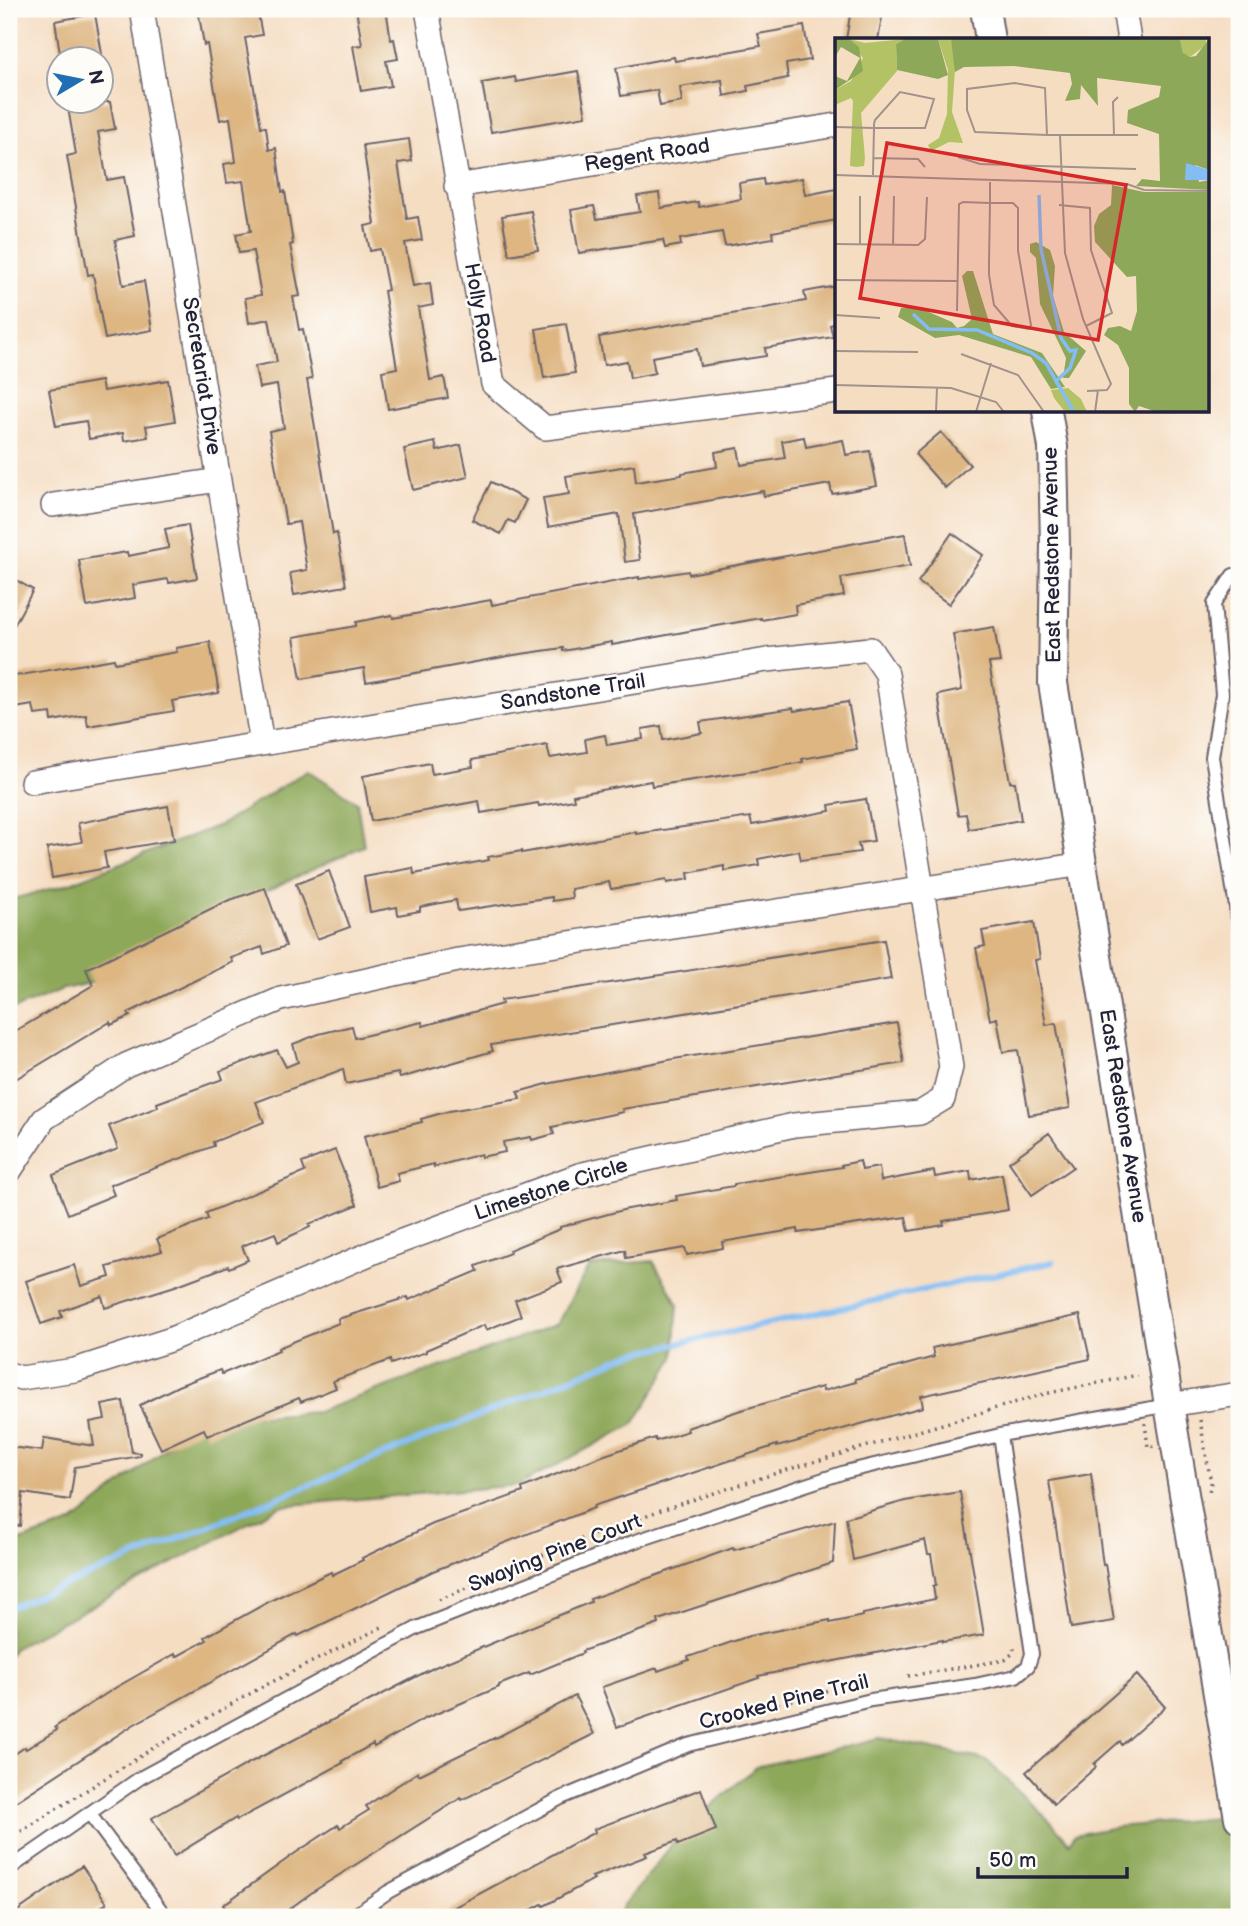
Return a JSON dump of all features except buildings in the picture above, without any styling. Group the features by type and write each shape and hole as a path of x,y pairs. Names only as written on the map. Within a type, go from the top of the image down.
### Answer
{"street":[{"name":"Secretariat Drive","path":"142,9 262,744"},
{"name":"Holly Road","path":"427,9 456,186 493,384 545,428 835,391"},
{"path":"985,9 990,38"},
{"path":"1124,9 1129,38"},
{"name":"Regent Road","path":"456,186 835,125"},
{"name":"East Redstone Avenue","path":"1047,413 1053,447 1054,683 1169,1405 1239,1818"},
{"path":"53,505 219,480"},
{"name":"Sandstone Trail","path":"32,782 767,660 870,649 887,674 922,889"},
{"path":"9,1172 44,1119 126,1065 281,999 457,960 1083,864"},
{"name":"Limestone Circle","path":"9,1374 21,1378 75,1370 169,1340 383,1248 579,1175 794,1125 920,1113 943,1099 951,1067 922,889"},
{"path":"1169,1405 1239,1394"}],"lane":[{"path":"1233,575 1214,604 1222,694 1212,757 1239,926"},
{"name":"Swaying Pine Court","path":"9,1869 140,1778 417,1628 633,1542 845,1472 1000,1435 1169,1405"},
{"name":"Crooked Pine Trail","path":"352,1917 388,1892 561,1798 688,1745 871,1700 975,1685 1016,1676 1028,1666 1032,1654 1000,1435"},
{"path":"89,1813 166,1917"}],"path":[{"path":"900,1678 1005,1660 1013,1653 1014,1640"},
{"path":"732,1717 832,1689 859,1685"},
{"path":"326,1917 346,1904"}],"green space":[{"path":"308,770 357,802 364,846 209,917 115,978 63,989 9,1011 9,900 65,885 222,824"},
{"path":"653,1261 678,1304 674,1358 634,1424 519,1485 280,1506 15,1647 9,1655 9,1545 72,1523 201,1420 317,1412 557,1324 589,1266"},
{"path":"880,1738 986,1760 1070,1843 1074,1835 1116,1827 1227,1817 1239,1899 1239,1917 618,1917 624,1905 682,1832 756,1767"}],"waterway":[{"path":"9,1608 630,1354 1053,1262"}]}
